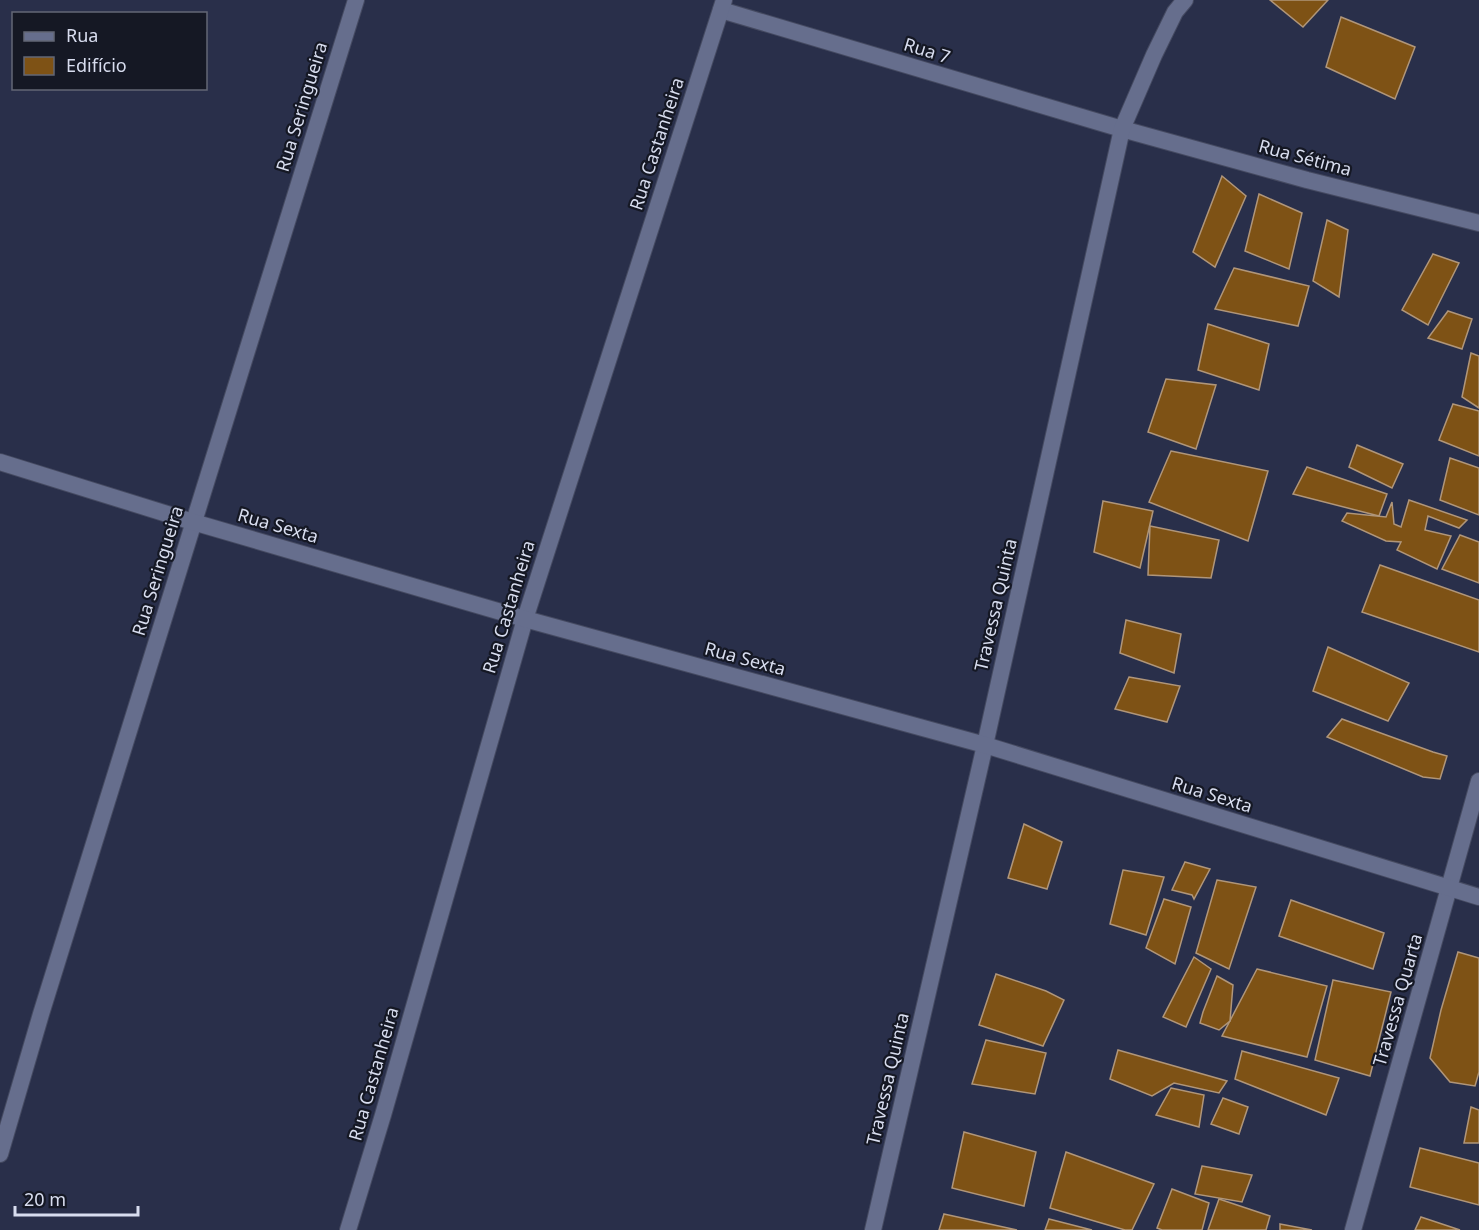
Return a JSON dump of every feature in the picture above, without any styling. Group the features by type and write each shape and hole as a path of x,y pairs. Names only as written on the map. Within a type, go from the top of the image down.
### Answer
{"street":[{"name":"Rua Seringueira","path":"0,1154 41,1014 356,0"},
{"name":"Travessa Quinta","path":"873,1230 985,745 1122,129 1175,12 1185,0"},
{"name":"Rua 7","path":"723,5 1122,129"},
{"name":"Rua Castanheira","path":"348,1230 525,619 723,5"},
{"name":"Rua Sétima","path":"1122,129 1307,180 1479,223"},
{"name":"Rua Sexta","path":"0,462 194,522 525,619 985,745 1479,897"},
{"name":"Travessa Quarta","path":"1353,1230 1479,781"}],"building":[{"path":"1270,0 1328,0 1303,27"},
{"path":"1341,17 1415,47 1395,99 1326,67"},
{"path":"1222,176 1246,196 1215,267 1193,252"},
{"path":"1259,194 1302,213 1289,269 1245,251"},
{"path":"1327,220 1348,230 1339,297 1313,281"},
{"path":"1433,254 1459,263 1428,325 1402,310"},
{"path":"1234,268 1309,286 1298,326 1215,309"},
{"path":"1448,311 1472,319 1462,349 1428,338"},
{"path":"1208,324 1269,344 1259,390 1198,370"},
{"path":"1471,353 1479,356 1479,408 1462,397"},
{"path":"1166,379 1216,385 1196,449 1148,432"},
{"path":"1453,404 1479,411 1479,456 1439,440"},
{"path":"1357,445 1403,464 1392,488 1349,467"},
{"path":"1171,451 1268,471 1248,541 1149,502"},
{"path":"1450,458 1479,468 1479,515 1440,500"},
{"path":"1307,467 1387,494 1379,516 1293,494"},
{"path":"1409,500 1467,520 1459,528 1428,516 1425,530 1451,536 1437,569 1397,550 1401,542 1386,541 1342,521 1347,513 1386,517 1392,502 1394,524 1401,527"},
{"path":"1103,501 1153,511 1140,568 1094,552"},
{"path":"1150,526 1219,540 1211,578 1148,575"},
{"path":"1460,535 1479,542 1479,583 1442,569"},
{"path":"1380,565 1479,600 1479,652 1362,612"},
{"path":"1126,620 1181,634 1174,673 1120,653"},
{"path":"1328,647 1409,683 1388,721 1313,691"},
{"path":"1129,677 1180,686 1167,722 1115,709"},
{"path":"1342,719 1447,756 1440,779 1423,777 1327,737"},
{"path":"1024,824 1062,842 1047,889 1008,878"},
{"path":"1185,862 1210,869 1194,899 1192,895 1172,890"},
{"path":"1123,870 1164,877 1146,935 1110,924"},
{"path":"1217,880 1256,887 1229,969 1196,953"},
{"path":"1164,899 1191,907 1175,964 1146,948"},
{"path":"1291,900 1384,933 1373,969 1279,936"},
{"path":"1458,952 1479,958 1479,1072 1475,1086 1450,1082 1430,1058"},
{"path":"1194,957 1211,969 1186,1027 1163,1017"},
{"path":"1257,969 1327,986 1307,1057 1222,1036"},
{"path":"996,974 1046,991 1064,1000 1043,1046 979,1025"},
{"path":"1217,976 1233,985 1230,1021 1219,1030 1200,1023"},
{"path":"1333,980 1391,992 1370,1076 1315,1060"},
{"path":"986,1040 1046,1053 1035,1094 972,1084"},
{"path":"1118,1050 1227,1081 1219,1093 1174,1083 1152,1096 1110,1079"},
{"path":"1242,1051 1339,1078 1326,1115 1235,1079"},
{"path":"1171,1088 1204,1095 1199,1127 1156,1115"},
{"path":"1223,1098 1248,1107 1239,1134 1211,1124"},
{"path":"1471,1107 1479,1110 1479,1143 1464,1143"},
{"path":"964,1132 1036,1152 1024,1206 952,1188"},
{"path":"1420,1148 1479,1163 1479,1205 1410,1187"},
{"path":"1066,1152 1154,1184 1132,1230 1125,1230 1050,1208"},
{"path":"1202,1166 1252,1175 1242,1202 1195,1194"},
{"path":"1172,1189 1209,1203 1202,1230 1157,1228"},
{"path":"1219,1199 1270,1216 1266,1230 1208,1230"},
{"path":"944,1214 1017,1230 939,1230"},
{"path":"1421,1217 1460,1230 1415,1230"},
{"path":"1049,1219 1092,1230 1045,1230"},
{"path":"1280,1224 1312,1230 1280,1230"}]}
